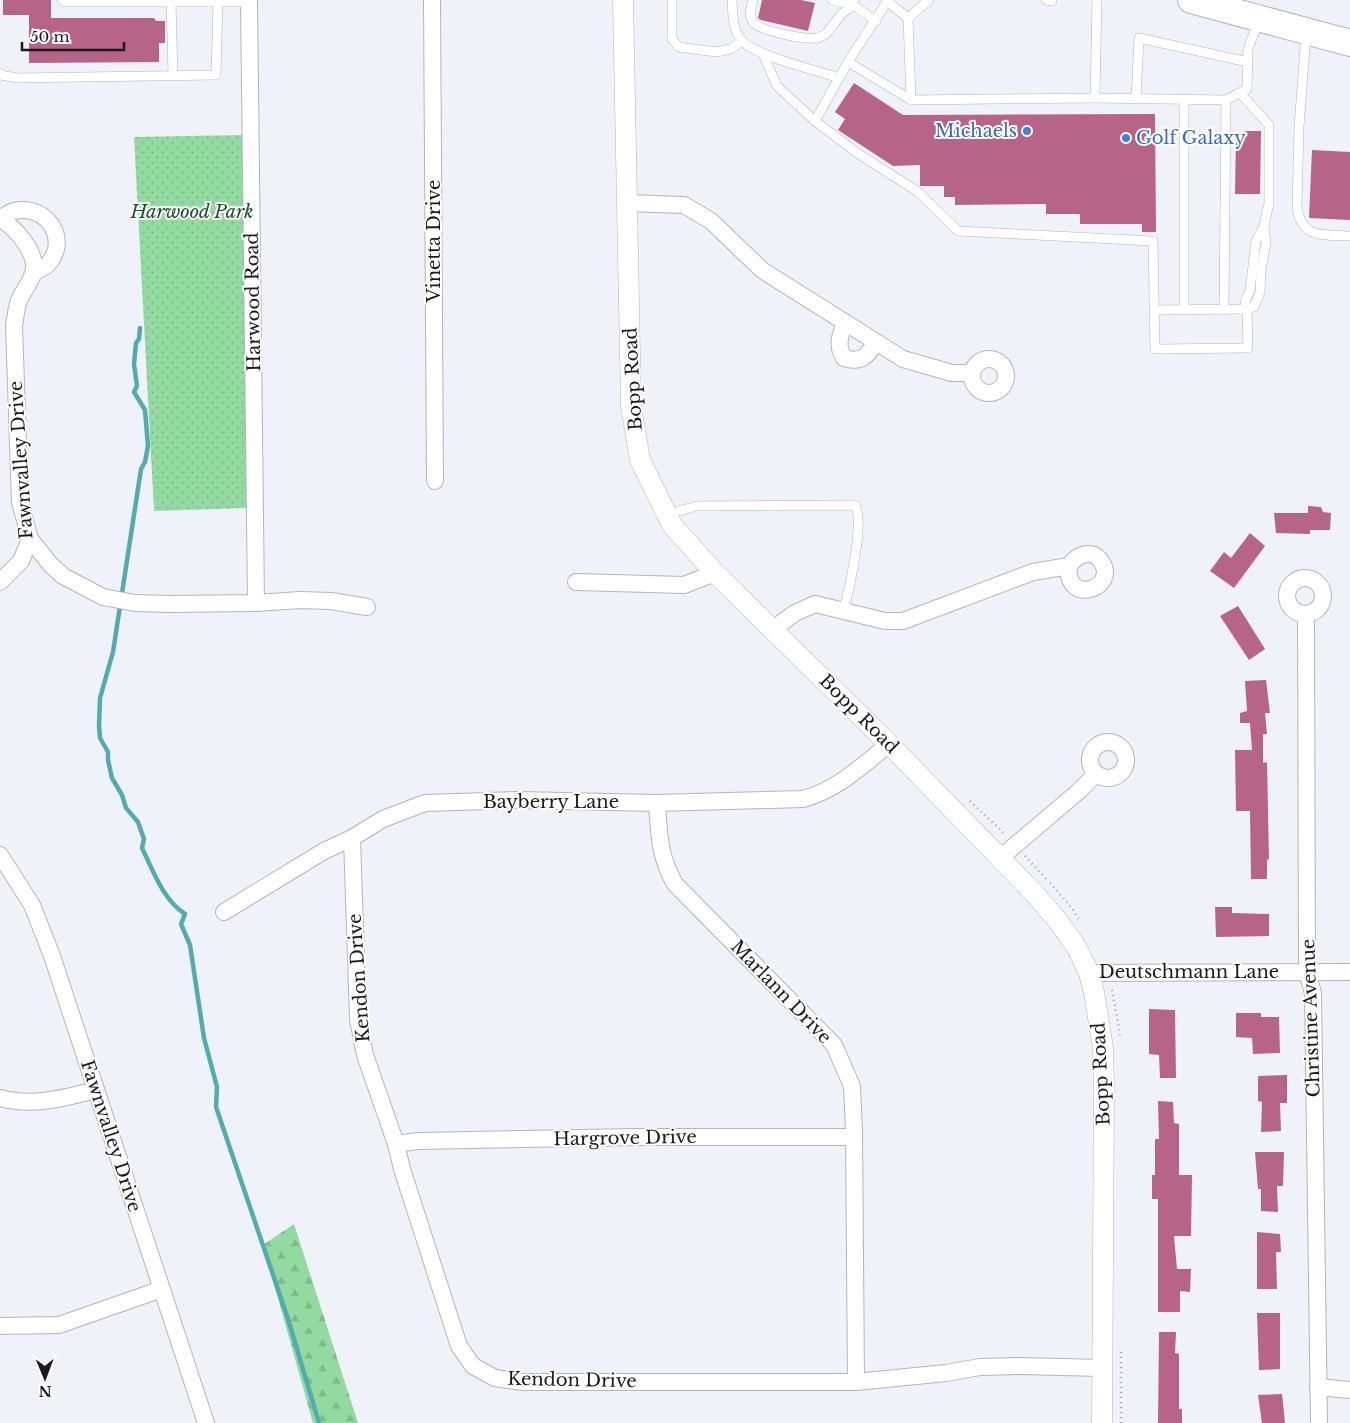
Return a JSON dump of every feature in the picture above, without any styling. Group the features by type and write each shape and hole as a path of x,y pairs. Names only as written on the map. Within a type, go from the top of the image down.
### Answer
{"main road":[{"path":"1190,0 1219,4 1257,14 1350,43"}],"street":[{"name":"Vinetta Drive","path":"432,0 435,481"},
{"name":"Bopp Road","path":"623,0 631,406 640,460 672,525 715,572 889,744 1000,858 1057,920 1076,946 1089,973 1103,1048 1104,1080 1102,1423"},
{"name":"Harwood Road","path":"249,1 256,603"},
{"path":"627,202 684,206 711,220 762,270 904,359 952,373 972,373"},
{"name":"Fawnvalley Drive","path":"0,582 21,561 30,539 20,502 14,325 19,300 34,272 47,265 54,253 57,242 52,226 44,215 29,210 12,211 0,219 12,226 24,240 30,253 34,272"},
{"path":"845,322 839,339 838,349 844,358 854,361 862,358 871,351 876,342"},
{"path":"30,539 51,565 63,576 78,586 108,598 135,603 331,601 368,607"},
{"path":"16,567 51,565"},
{"path":"773,629 795,612 815,604 886,620 903,621 1033,572 1070,566"},
{"path":"576,582 684,585 715,572"},
{"name":"Christine Avenue","path":"1306,614 1307,972 1313,994 1319,1423"},
{"name":"Bayberry Lane","path":"224,912 324,851 352,838 383,819 425,803 516,800 657,803 803,799 814,796 840,783 889,744"},
{"path":"1000,858 1079,791 1096,774"},
{"name":"Marlann Drive","path":"657,803 660,847 668,872 675,884 834,1045 852,1086 856,1382"},
{"name":"Kendon Drive","path":"352,838 358,1019 365,1055 396,1144 402,1169 459,1346 473,1366 495,1378 522,1382 856,1382 946,1373 980,1367 1102,1368"},
{"name":"Fawnvalley Drive","path":"0,855 32,905 52,956 206,1423"},
{"name":"Deutschmann Lane","path":"1089,973 1350,972"},
{"path":"0,1098 12,1102 60,1100 96,1090"},
{"name":"Hargrove Drive","path":"396,1144 418,1141 853,1137"},
{"path":"0,1326 58,1325 162,1289"},
{"path":"1318,1387 1350,1390"}],"lane":[{"path":"62,0 64,2 249,1"},
{"path":"672,0 672,39 679,47 716,52 731,49 742,41"},
{"path":"732,0 733,22 742,41 763,54 839,78"},
{"path":"753,0 750,12 752,21 759,27 803,38 818,38 832,29 840,15 853,3"},
{"path":"832,0 853,3 876,20"},
{"path":"908,18 929,0"},
{"path":"1095,98 1097,0"},
{"path":"815,121 848,62 888,1 908,18 911,100"},
{"path":"171,2 172,75"},
{"path":"0,73 0,75 17,78 216,75 218,2"},
{"path":"848,62 911,100 1095,98 1226,100 1247,89 1248,49 1257,14"},
{"path":"1307,31 1299,127 1298,217 1304,227 1313,234 1350,236"},
{"path":"1136,99 1139,38 1248,62"},
{"path":"763,54 777,86 815,121 857,153 917,191 958,231 1153,241 1155,349 1248,348 1247,310"},
{"path":"1154,310 1247,310 1254,307 1260,292 1260,270 1266,242 1264,226 1269,203 1269,126 1240,93"},
{"path":"1184,100 1184,310"},
{"path":"1224,310 1226,100"},
{"path":"666,514 697,506 856,505 858,510 851,584 843,611"}],"green space":[{"name":"Harwood Park","path":"244,135 247,508 154,511 134,137"},
{"path":"294,1224 358,1423 313,1423 263,1245"}],"building":[{"path":"3,0 51,0 51,18 154,18 156,21 165,21 165,43 159,43 159,62 29,63 29,15 3,15"},
{"path":"762,0 801,0 815,3 808,31 758,18"},
{"path":"854,83 903,115 1155,114 1156,232 1142,232 1142,224 1080,224 1080,214 1046,214 1046,204 955,205 955,197 944,197 944,186 920,186 920,165 893,166 838,130 845,119 835,112"},
{"path":"1247,131 1261,131 1260,194 1235,194 1236,134"},
{"path":"1312,150 1350,152 1350,220 1309,218"},
{"path":"1308,506 1321,507 1323,512 1331,513 1330,530 1310,530 1310,534 1276,533 1274,513 1308,513"},
{"path":"1250,533 1265,546 1234,588 1210,571 1224,552 1231,558"},
{"path":"1238,606 1265,649 1249,660 1220,616"},
{"path":"1266,680 1270,713 1265,713 1267,734 1263,734 1263,763 1267,762 1269,860 1267,859 1267,879 1251,879 1250,811 1236,811 1235,750 1252,750 1250,723 1240,723 1240,713 1247,711 1245,681"},
{"path":"1215,907 1232,907 1232,913 1269,914 1269,936 1216,937"},
{"path":"1149,1009 1175,1010 1176,1078 1160,1078 1159,1055 1149,1054"},
{"path":"1236,1013 1261,1013 1261,1017 1279,1017 1280,1053 1253,1054 1252,1038 1236,1037"},
{"path":"1287,1075 1287,1103 1280,1103 1281,1131 1261,1132 1262,1102 1258,1101 1258,1076"},
{"path":"1158,1101 1173,1102 1174,1123 1179,1124 1179,1175 1192,1175 1191,1236 1174,1236 1177,1269 1191,1269 1190,1292 1180,1291 1180,1312 1158,1312 1158,1199 1152,1199 1152,1175 1155,1175 1155,1139 1159,1139"},
{"path":"1255,1152 1284,1152 1283,1186 1277,1186 1278,1212 1261,1211 1261,1189 1258,1189"},
{"path":"1257,1232 1280,1234 1281,1252 1276,1252 1277,1289 1257,1289"},
{"path":"1257,1313 1280,1313 1280,1369 1259,1370"},
{"path":"1159,1332 1176,1332 1175,1353 1179,1354 1179,1409 1182,1409 1182,1423 1158,1423"},
{"path":"1282,1394 1285,1423 1262,1423 1258,1395"}],"waterway":[{"path":"140,328 134,364 137,386 134,392 145,410 148,446 145,462 141,469 113,652 100,698 100,738 108,752 112,778 122,795 126,808 138,822 144,839 142,848 155,875 171,901 185,914 181,924 190,945 204,1038 217,1087 216,1107 288,1319 319,1423"}],"place":[{"name":"Michaels","path":"1027,131"},
{"name":"Golf Galaxy","path":"1126,138"}]}
